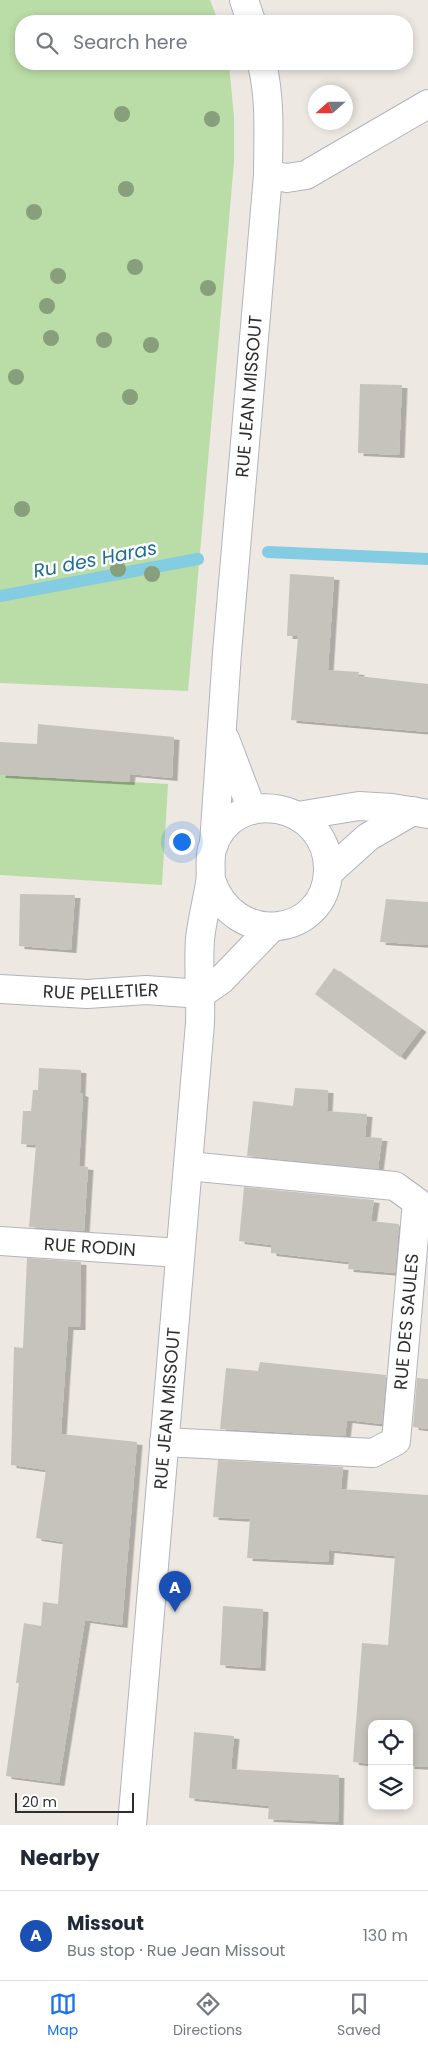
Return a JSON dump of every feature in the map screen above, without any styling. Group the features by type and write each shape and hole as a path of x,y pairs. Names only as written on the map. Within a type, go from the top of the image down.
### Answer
{"street":[{"path":"244,0 248,15"},
{"name":"RUE JEAN MISSOUT","path":"214,844 260,246 268,175 269,109 263,70"},
{"path":"268,175 287,178 306,175 428,104"},
{"name":"RUE JEAN MISSOUT","path":"222,730 252,810"},
{"path":"298,816 359,806 421,812"},
{"path":"279,809 298,816 320,837 326,851 328,873 322,895 313,908 294,922 272,927 245,922 233,915 223,905 211,880 210,866 214,844 229,823 252,810 279,809"},
{"path":"328,873 368,838 421,812"},
{"name":"RUE JEAN MISSOUT","path":"132,1825 188,1166 201,994 200,940 211,880"},
{"path":"201,994 221,980 272,927"},
{"name":"RUE PELLETIER","path":"0,989 87,994 146,990 201,994"},
{"name":"RUE DES SAULES","path":"164,1442 373,1453 396,1441 416,1202 395,1186 188,1166"},
{"name":"RUE RODIN","path":"0,1241 180,1253"}],"green space":[{"path":"0,0 210,0 216,15 15,15 15,70 230,70 234,117 234,162 188,691 0,683"},
{"path":"0,775 168,784 162,885 0,875"}],"building":[{"path":"360,384 402,385 399,455 358,453"},
{"path":"290,574 334,577 328,670 359,672 358,676 428,684 428,732 291,720 298,636 287,636"},
{"path":"38,724 174,737 172,778 130,774 129,782 0,775 0,742 37,744"},
{"path":"20,894 75,895 71,950 19,946"},
{"path":"386,899 428,902 428,945 380,942"},
{"path":"334,968 421,1029 400,1057 315,994"},
{"path":"39,1068 81,1070 80,1093 83,1094 79,1166 88,1167 84,1231 29,1227 36,1145 21,1144 23,1111 31,1111 33,1090 38,1090"},
{"path":"295,1088 328,1090 327,1111 367,1114 365,1137 382,1138 378,1169 247,1156 253,1101 293,1106"},
{"path":"244,1187 374,1200 371,1221 399,1224 395,1273 348,1269 349,1262 271,1253 271,1245 239,1241"},
{"path":"27,1258 81,1262 80,1327 68,1327 61,1434 137,1442 122,1625 85,1620 59,1783 6,1776 19,1683 16,1683 24,1623 41,1626 43,1602 58,1604 63,1542 36,1538 46,1470 11,1465 14,1347 23,1348"},
{"path":"260,1362 386,1375 382,1424 347,1420 345,1436 220,1429 226,1368 258,1371"},
{"path":"417,1378 428,1379 428,1429 413,1427"},
{"path":"218,1460 343,1467 341,1489 428,1495 428,1767 413,1766 413,1720 368,1720 368,1764 353,1762 362,1643 388,1645 395,1556 329,1550 328,1562 247,1558 250,1519 213,1517"},
{"path":"223,1606 263,1609 260,1668 220,1665"},
{"path":"194,1732 234,1736 231,1769 339,1775 338,1822 268,1819 269,1806 189,1798"}],"waterway":[{"name":"Ru des Haras","path":"268,552 428,559"},
{"name":"Ru des Haras","path":"0,596 198,559"}],"place":[{"name":"Missout","path":"175,1612"}]}
